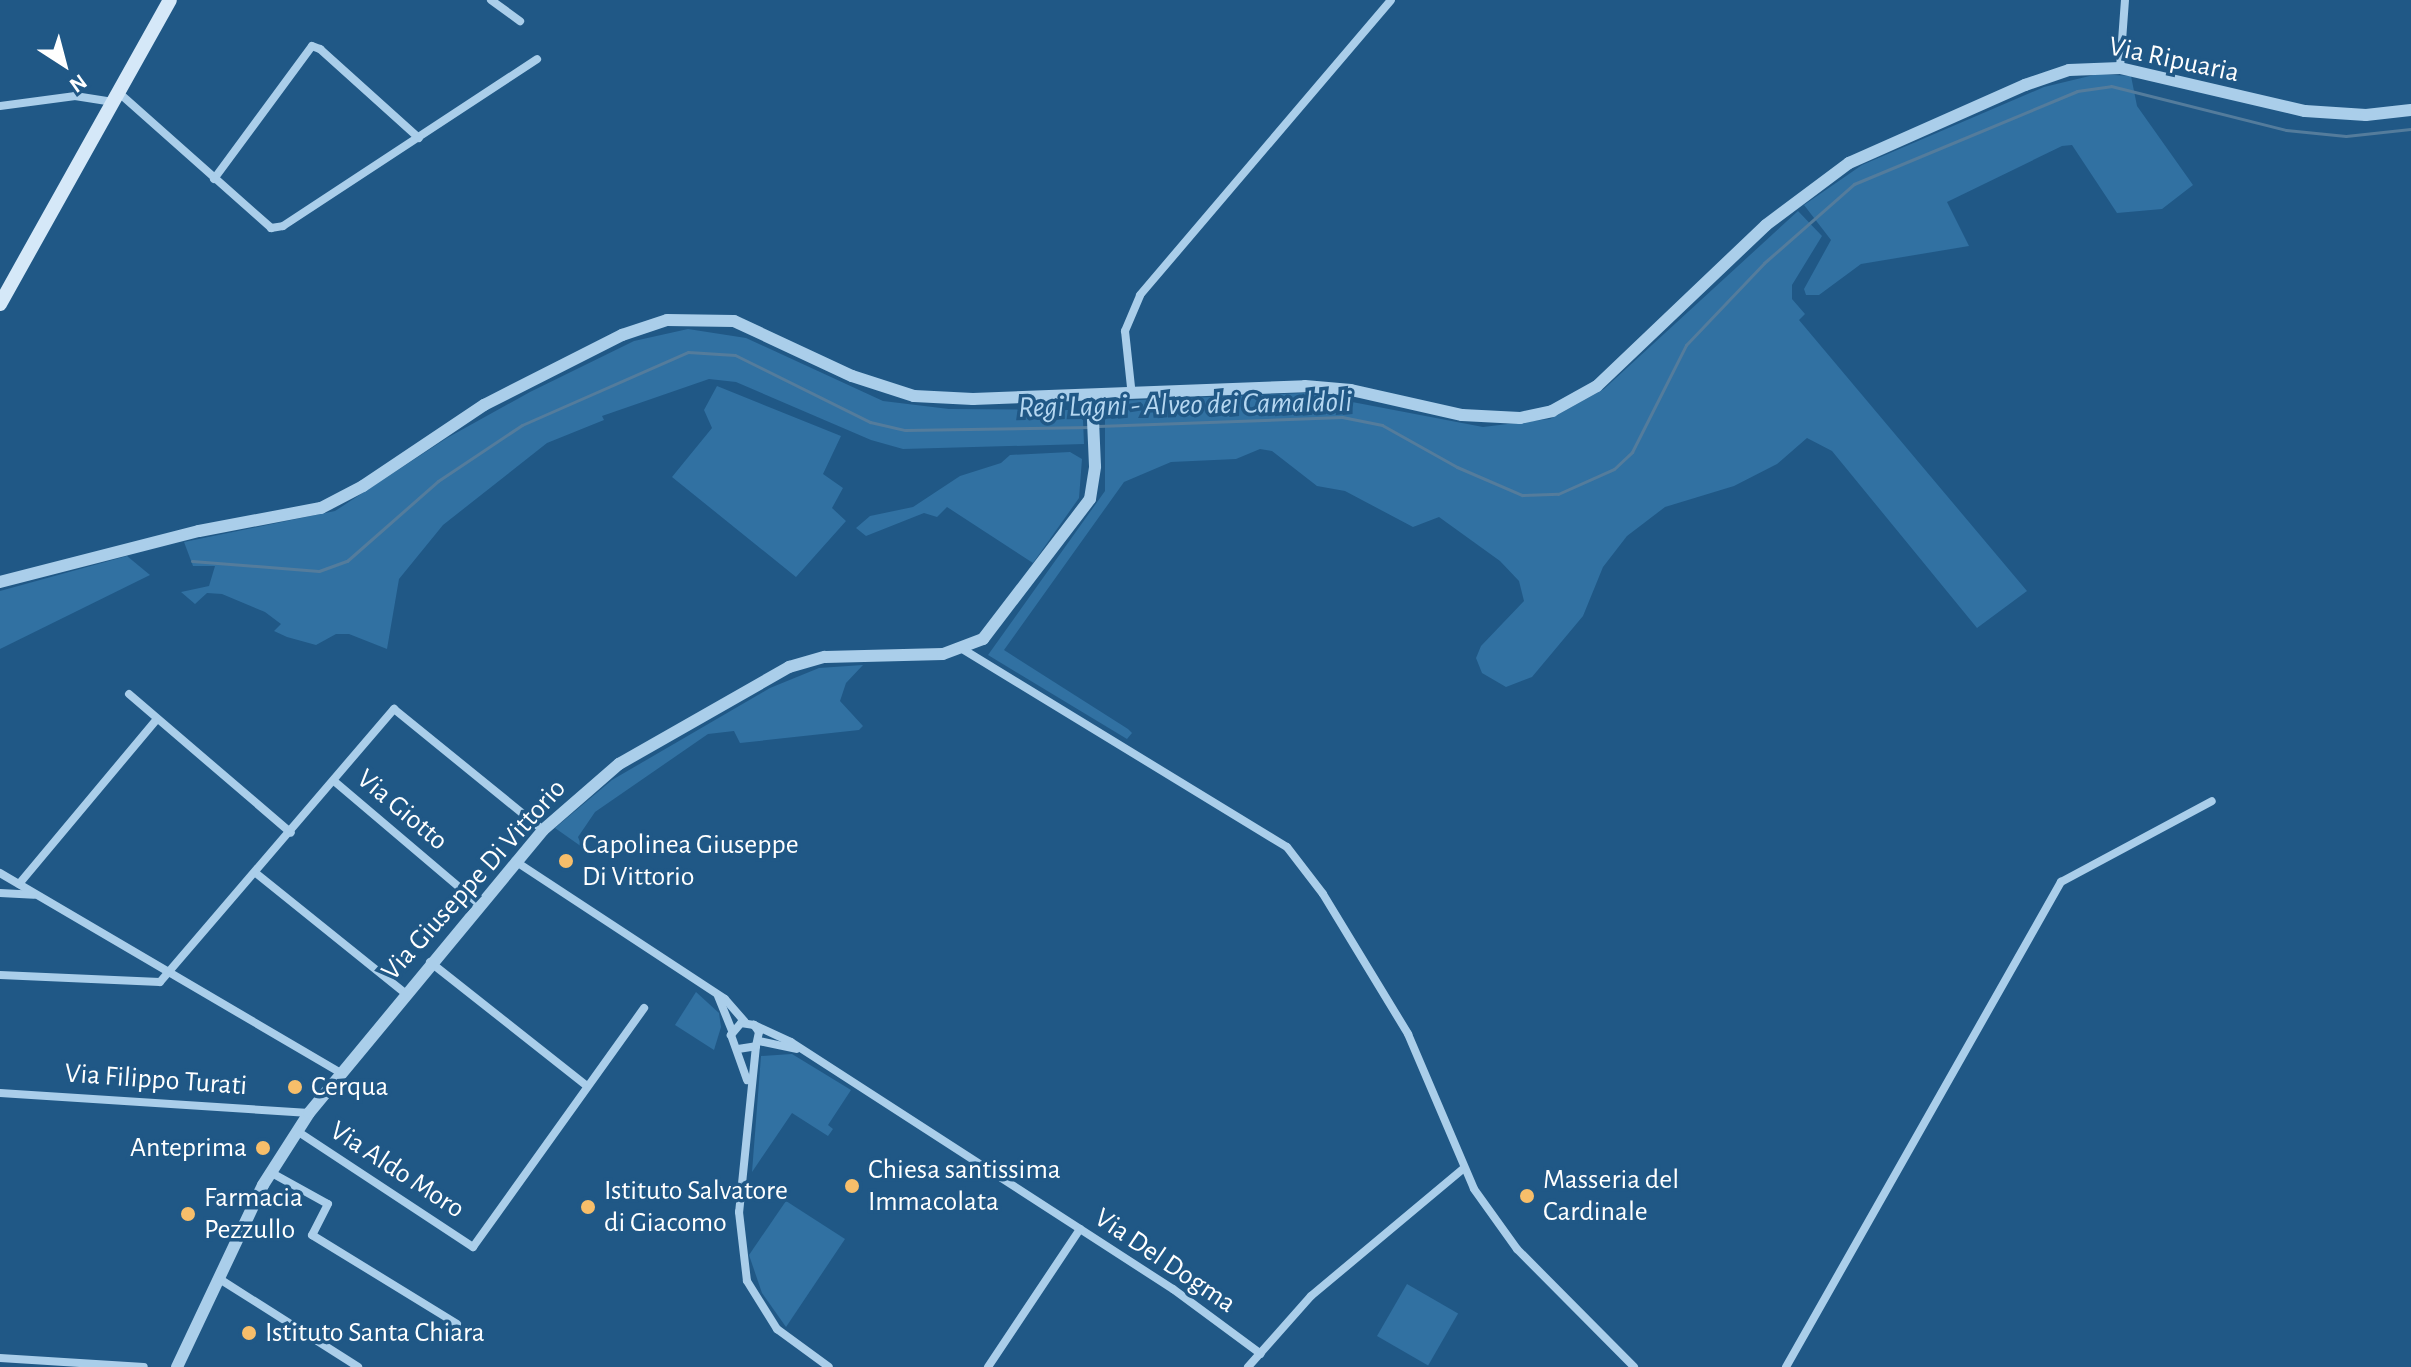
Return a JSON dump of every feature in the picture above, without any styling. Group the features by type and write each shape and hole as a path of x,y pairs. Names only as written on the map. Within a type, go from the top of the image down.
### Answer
{"main road":[{"path":"0,304 170,0"}],"street":[{"path":"491,0 520,21"},
{"path":"1132,391 1125,331 1140,295 1391,0"},
{"path":"2120,68 2125,0"},
{"path":"214,179 312,46 320,49 419,138"},
{"path":"0,106 75,96 115,97 265,225 283,226 537,59"},
{"name":"Via Ripuaria","path":"0,582 199,531 321,508 363,486 484,405 622,335 667,320 734,321 868,382 914,396 1092,396 1132,391 1305,386 1495,419 1552,411 1606,378 1809,190 1916,130 2025,85 2069,70 2120,68 2305,111 2366,115 2411,110"},
{"path":"1092,396 1094,485 1084,511 995,628 964,650 1287,847 1323,894 1408,1034 1463,1169 1517,1249 1634,1367"},
{"name":"Via Giuseppe Di Vittorio","path":"177,1367 217,1277 270,1172 309,1113 430,961 543,830 619,764 789,667 825,657 964,650"},
{"path":"129,694 291,833"},
{"path":"0,975 153,984 171,973 394,709 543,830"},
{"path":"19,884 157,719"},
{"name":"Via Giotto","path":"334,781 478,903"},
{"path":"1786,1367 2061,882 2212,801"},
{"path":"515,861 718,996 749,1024 757,1043 749,1085 739,1212 747,1281 777,1329 829,1367"},
{"path":"0,873 339,1072"},
{"path":"257,874 405,993"},
{"path":"0,893 39,896"},
{"path":"430,961 586,1085 644,1008"},
{"path":"718,996 749,1085"},
{"path":"732,1031 749,1024"},
{"name":"Via Del Dogma","path":"749,1024 800,1050 1080,1229 1261,1354"},
{"path":"738,1049 757,1043 800,1050"},
{"name":"Via Aldo Moro","path":"297,1131 473,1247 586,1085"},
{"name":"Via Filippo Turati","path":"0,1093 309,1113"},
{"path":"1248,1367 1311,1296 1463,1169"},
{"path":"270,1172 328,1204 312,1235 457,1324"},
{"path":"988,1367 1080,1229"},
{"path":"217,1277 358,1367"},
{"path":"0,1358 144,1367"}],"shaded area":[{"path":"2098,74 2131,76 2137,106 2193,185 2162,209 2117,213 2072,145 2062,146 1947,202 1969,246 1861,264 1819,295 1806,295 1804,289 1831,240 1804,205 1862,165 2044,87"},
{"path":"1798,211 1822,236 1792,285 1792,299 1805,314 1799,320 2027,591 1977,628 1832,451 1807,438 1777,464 1734,486 1665,507 1627,536 1603,567 1583,616 1532,677 1506,687 1482,673 1476,658 1481,646 1524,601 1519,581 1500,561 1439,517 1413,527 1345,491 1317,486 1272,451 1260,449 1236,459 1171,462 1124,482 1004,650 1128,729 1132,733 1127,739 988,655 1105,491 1105,416 1115,401 1305,393 1483,427 1550,419 1604,389"},
{"path":"688,329 746,338 883,401 949,409 1069,410 1083,420 1084,444 903,449 871,440 736,382 709,379 602,416 604,420 547,443 443,525 399,579 387,649 349,634 336,634 316,645 287,637 274,631 281,624 265,612 222,594 207,593 195,604 181,592 209,586 215,566 193,566 184,542 335,511 447,438 530,392 634,341"},
{"path":"717,386 841,436 823,474 843,488 832,508 846,521 796,577 672,477 712,428 704,410"},
{"path":"1070,452 1082,459 1079,498 1033,563 947,507 937,517 924,513 866,536 856,528 870,516 913,507 960,476 1001,463 1010,455"},
{"path":"127,556 150,575 0,649 0,591"},
{"path":"863,665 846,683 840,701 863,726 859,730 740,743 734,731 708,734 595,812 578,837 582,847 555,828 612,780 770,688 819,668"},
{"path":"696,992 719,1013 721,1027 714,1050 675,1025"},
{"path":"792,1054 851,1090 828,1125 833,1129 828,1136 792,1113 752,1172 761,1056"},
{"path":"786,1201 845,1239 786,1327 762,1293 749,1255"},
{"path":"1407,1284 1458,1314 1428,1365 1377,1336"}],"waterway":[{"name":"Regi Lagni - Alveo dei Camaldoli","path":"1098,426 1342,417 1382,425 1457,467 1522,495 1558,494 1614,469 1632,452 1686,345 1764,263 1854,184 2077,91 2111,86 2286,130 2346,136 2411,129"},
{"name":"Regi Lagni - Alveo dei Camaldoli","path":"192,561 319,571 347,561 438,481 522,425 688,352 735,355 870,422 905,430 1091,427"}],"place":[{"name":"Capolinea Giuseppe Di Vittorio","path":"566,861"},
{"name":"Cerqua","path":"295,1087"},
{"name":"Anteprima","path":"263,1148"},
{"name":"Chiesa santissima Immacolata","path":"852,1186"},
{"name":"Masseria del Cardinale","path":"1527,1196"},
{"name":"Istituto Salvatore di Giacomo","path":"588,1207"},
{"name":"Farmacia Pezzullo","path":"188,1214"},
{"name":"Istituto Santa Chiara","path":"249,1333"}]}
